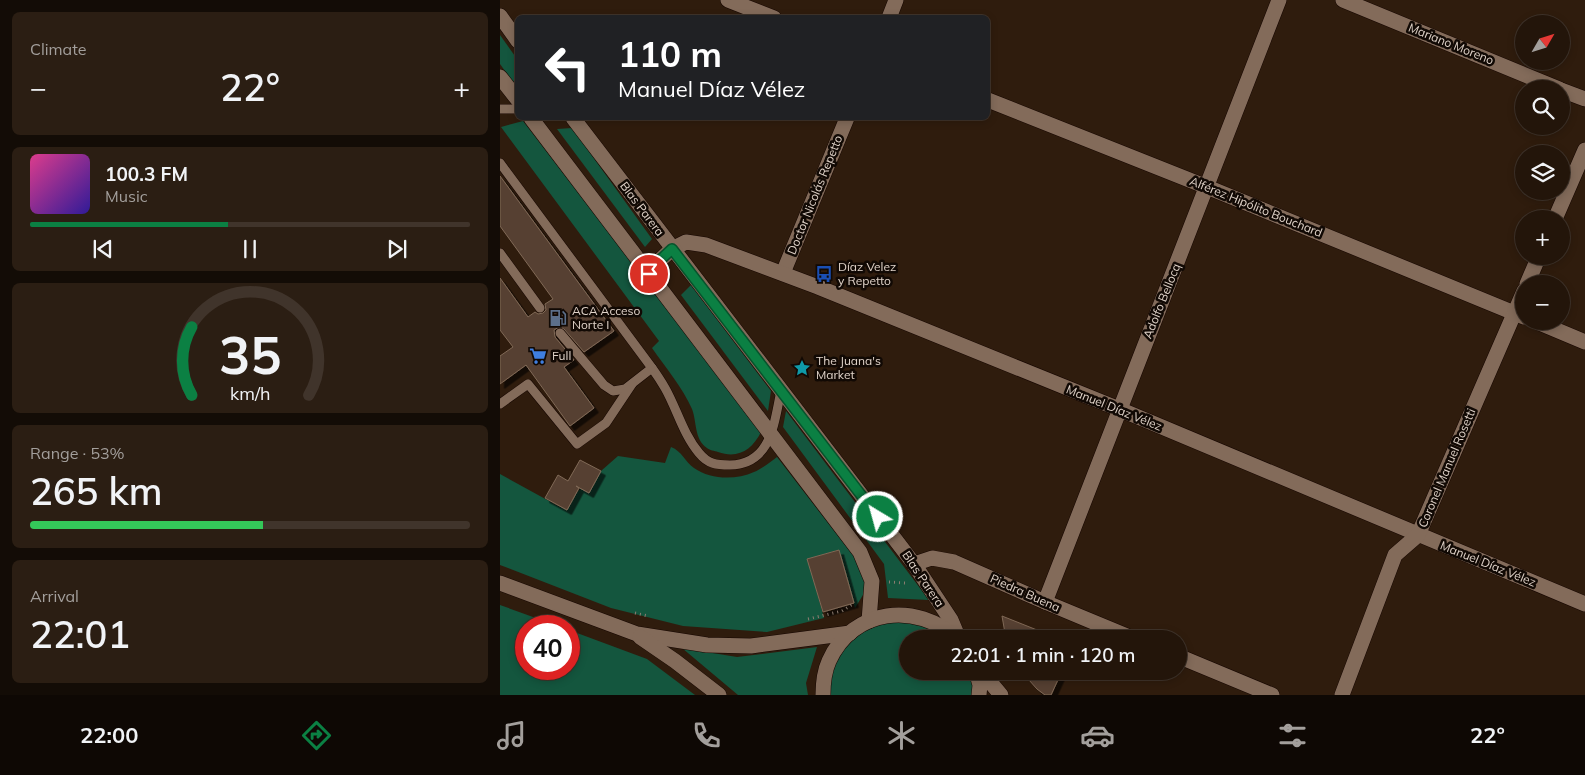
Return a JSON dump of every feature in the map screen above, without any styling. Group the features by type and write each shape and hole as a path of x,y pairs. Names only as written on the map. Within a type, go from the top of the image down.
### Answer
{"street":[{"path":"728,0 766,15"},
{"path":"890,15 896,0"},
{"name":"Adolfo Bellocq","path":"1045,602 1279,0"},
{"name":"Mariano Moreno","path":"1343,0 1538,80"},
{"path":"500,16 515,37"},
{"path":"500,77 515,96"},
{"name":"Mariano Moreno","path":"1570,93 1585,99"},
{"name":"Alférez Hipólito Bouchard","path":"990,101 1207,187 1515,313"},
{"path":"532,120 860,552 872,580 869,621"},
{"name":"Blas Parera","path":"575,120 914,564 951,620 955,630"},
{"name":"Doctor Nicolás Repetto","path":"783,274 846,120"},
{"path":"1559,210 1585,150"},
{"name":"Manuel Díaz Vélez","path":"672,249 686,242 706,245 783,274 1119,409 1585,604"},
{"path":"649,274 658,262 672,249"},
{"name":"Coronel Manuel Rosetti","path":"1342,695 1396,555 1418,535 1515,324"},
{"path":"1556,330 1585,342"},
{"name":"Piedra Buena","path":"914,564 932,558 954,562 1112,630"},
{"path":"500,583 637,634 707,645 751,646 850,633"},
{"path":"823,695 824,679 829,662 838,646 850,633 869,621 885,616 902,614 918,616 948,630"},
{"path":"637,634 720,695"},
{"path":"1187,660 1272,695"},
{"path":"979,680 979,695"},
{"path":"988,680 1001,695"}],"lane":[{"path":"500,109 515,109"},
{"path":"500,164 652,368 665,388 689,439 700,454 713,465 739,464 754,458 765,448 772,436 782,390"},
{"path":"500,253 540,308"},
{"path":"560,333 604,385 614,391 625,389 652,368"},
{"path":"500,404 528,384 577,444 606,423 632,384"}],"path":[{"path":"872,580 929,586"},
{"path":"800,621 842,611 856,602"},
{"path":"634,612 650,617"}],"green space":[{"path":"500,35 515,56 515,85 500,64"},
{"path":"523,121 761,432 749,448 738,453 725,454 709,449 700,440 694,414 688,401 679,385 652,348 659,341 501,127"},
{"path":"572,128 652,239 645,247 557,129"},
{"path":"691,285 771,391 768,411 681,295"},
{"path":"786,411 929,600 888,598 884,564 783,427"},
{"path":"671,447 678,451 691,466 701,472 724,478 747,475 777,457 865,571 866,590 855,608 838,550 808,559 824,618 767,632 683,626 611,608 500,565 500,474 560,507 618,456 665,463"},
{"path":"500,605 528,615 515,615 515,680 580,680 580,634 647,659 695,695 500,695"},
{"path":"902,614 938,630 899,630 899,680 977,680 979,695 823,695 824,679 850,633"},
{"path":"817,647 806,683 808,695 738,695 682,648 737,657"}],"building":[{"path":"500,176 614,331 584,352 564,329 559,327 554,330 555,337 574,360 564,367 594,408 570,426 526,365 500,384 500,356 513,347 500,330 500,278 528,317 535,312 538,314 543,313 546,310 545,304 553,299 500,226"},
{"path":"580,460 601,471 589,493 576,486 579,488 567,510 545,498 558,475 568,481"},
{"path":"839,550 854,603 823,612 807,559"},
{"path":"1002,616 1037,630 1004,630"},
{"path":"1029,680 1058,680 1051,695 1045,695"}],"place":[{"name":"Díaz Velez y Repetto","path":"824,274"},
{"name":"ACA Acceso Norte I","path":"558,318"},
{"name":"Full","path":"538,356"},
{"name":"The Juana's Market","path":"802,368"}],"route":[{"path":"649,274 658,262 672,249 878,517"}]}
